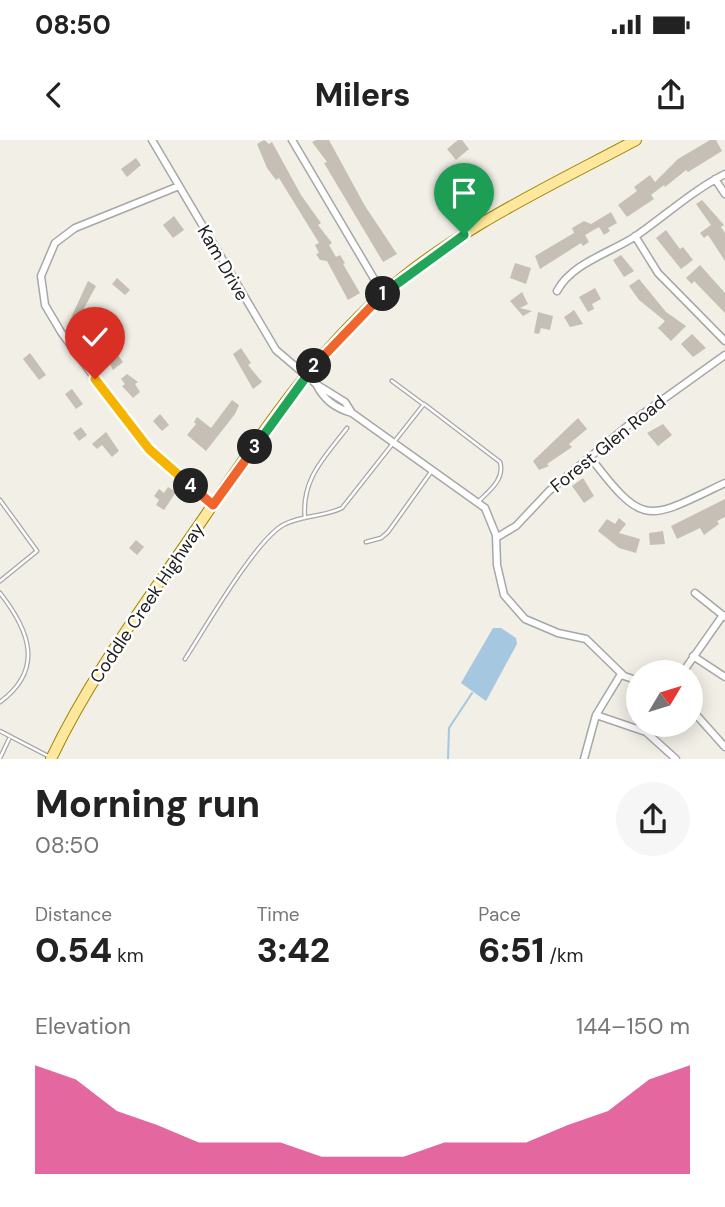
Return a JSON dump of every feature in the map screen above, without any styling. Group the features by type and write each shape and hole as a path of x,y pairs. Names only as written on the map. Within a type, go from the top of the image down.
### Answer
{"main road":[{"name":"Coddle Creek Highway","path":"51,758 105,661 213,505 306,376 383,294 464,235 636,140"}],"street":[{"name":"Kam Drive","path":"152,140 258,324 276,350 316,384 345,402 352,413 478,502"},
{"path":"292,140 383,294"},
{"path":"557,291 572,272 635,236 725,174"},
{"path":"715,179 725,194"},
{"path":"179,186 75,228 55,243 41,276 45,305 61,332 122,415 149,449 213,505"},
{"path":"635,236 658,273 725,341"},
{"name":"Forest Glen Road","path":"496,538 516,526 548,491 637,418 725,355"},
{"path":"590,457 621,496 643,511 668,510 725,483"},
{"path":"478,502 489,516 496,538 499,581 504,595 515,611 536,626 586,639 626,676"},
{"path":"690,660 724,616 695,593"},
{"path":"693,656 725,677"},
{"path":"584,759 596,715 621,674"},
{"path":"596,715 646,732 676,759"},
{"path":"704,724 725,747"}],"lane":[{"path":"392,381 500,461 503,470 500,478 478,502"},
{"path":"185,659 269,537 284,524 327,515 342,508 424,404"},
{"path":"305,518 303,501 307,483 347,428"},
{"path":"366,541 381,538 388,532 433,470"},
{"path":"0,500 37,551 0,581"},
{"path":"0,593 22,625 29,652 21,682 0,702"},
{"path":"0,731 51,758"},
{"path":"0,758 10,738"}],"water":[{"path":"493,628 501,628 516,638 517,644 486,701 461,683"}],"building":[{"path":"264,140 269,144 272,142 301,195 321,223 318,225 332,243 329,245 336,257 340,255 345,263 343,264 360,293 348,300 327,261 320,260 316,254 319,253 315,245 319,243 279,178 276,180 267,168 257,144"},
{"path":"329,140 365,206 397,254 383,262 324,163 327,162 312,142"},
{"path":"462,140 469,149 456,160 447,149"},
{"path":"710,140 716,140 722,151 688,172 686,170 665,187 664,185 651,195 654,199 627,217 618,205 637,191 634,187 650,175 655,182 678,159"},
{"path":"136,158 141,165 127,177 121,169"},
{"path":"702,200 724,225 721,227 725,233 725,261 708,235 704,238 700,233 711,225 696,204"},
{"path":"611,212 617,223 608,228 610,231 604,235 599,227 585,235 589,242 583,246 581,243 540,269 535,256 574,233 572,228 584,221 591,224"},
{"path":"174,216 184,230 173,238 163,225"},
{"path":"666,230 680,249 683,247 693,260 681,269 656,238"},
{"path":"621,255 634,271 624,277 613,260"},
{"path":"515,263 531,268 526,284 510,278"},
{"path":"700,265 725,293 725,313 694,281 692,284 686,278"},
{"path":"117,278 130,290 125,295 112,284"},
{"path":"639,279 666,312 686,326 671,341 658,328 665,321 639,300 629,286"},
{"path":"88,281 96,286 76,323 70,320"},
{"path":"595,288 601,299 592,304 594,309 588,312 579,297"},
{"path":"522,292 528,304 520,308 532,311 523,316 510,301"},
{"path":"574,310 583,324 570,327 564,317"},
{"path":"538,312 553,316 550,330 541,328 539,334 534,333"},
{"path":"692,334 706,348 693,357 681,344"},
{"path":"111,346 123,362 113,370 104,351"},
{"path":"241,348 251,363 248,365 262,382 253,389 233,354"},
{"path":"30,353 46,375 39,380 23,359"},
{"path":"127,374 138,382 135,384 140,392 133,398 122,386 125,384 121,379"},
{"path":"72,389 83,404 76,409 65,394"},
{"path":"232,400 239,405 235,414 206,451 187,435 196,424 194,422 197,417 211,428"},
{"path":"160,414 169,425 162,431 153,421"},
{"path":"578,418 587,429 569,444 572,447 547,464 549,466 539,470 533,461"},
{"path":"663,424 672,435 658,446 647,433"},
{"path":"81,427 87,435 79,441 73,433"},
{"path":"106,432 119,451 112,457 102,445 97,449 92,444"},
{"path":"583,478 594,496 584,503 572,486"},
{"path":"168,487 176,492 164,510 156,505 159,500 154,496 159,489 164,493"},
{"path":"725,499 725,517 717,521 719,524 704,535 700,528 677,539 671,526"},
{"path":"619,518 626,524 619,533 640,539 636,553 619,548 598,531 607,519 615,524"},
{"path":"663,531 665,544 650,545 649,533"},
{"path":"136,540 144,547 137,555 129,548"}],"waterway":[{"path":"448,759 449,728 472,693"}],"route":[{"path":"95,379 149,449 213,505 325,352 383,294 464,235"}]}
